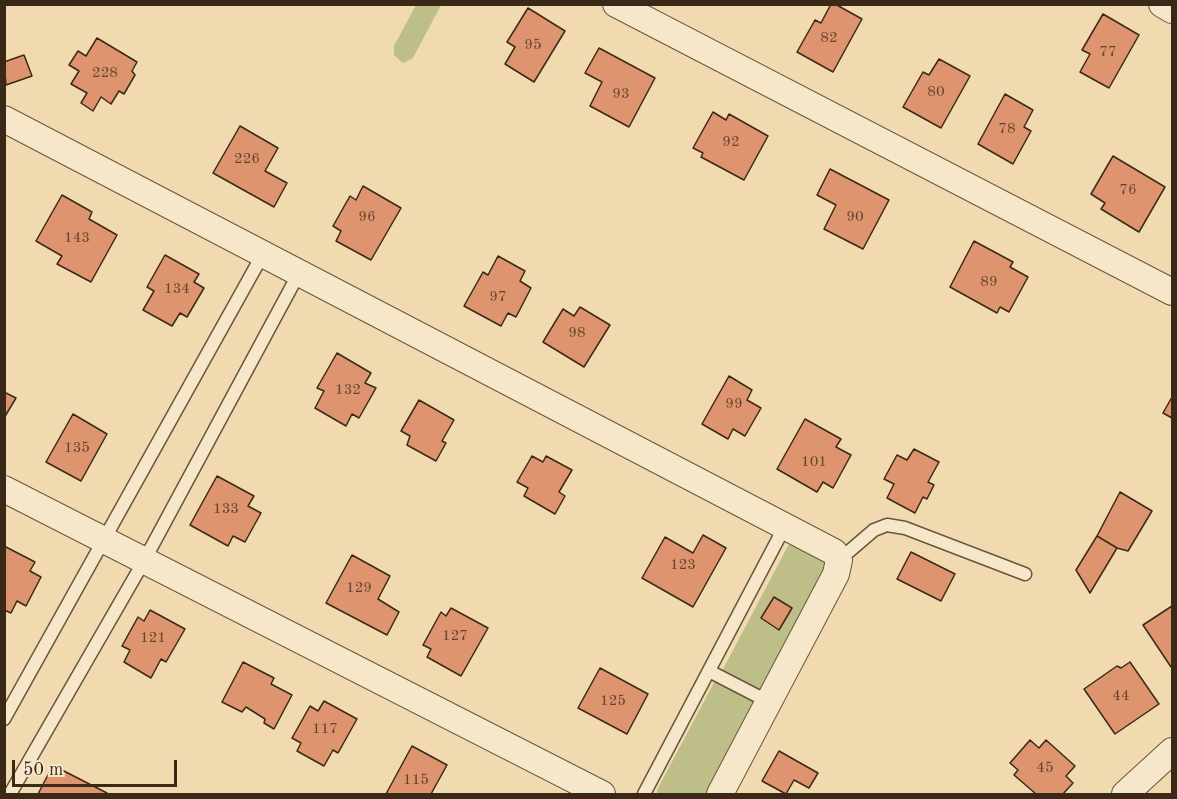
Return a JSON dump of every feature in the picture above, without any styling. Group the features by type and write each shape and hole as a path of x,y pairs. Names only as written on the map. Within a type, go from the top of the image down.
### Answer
{"street":[{"path":"616,4 1173,292"},
{"path":"1162,4 1173,10"},
{"path":"4,119 834,552 839,560 836,574 720,795"},
{"path":"4,489 602,795"},
{"path":"1125,795 1173,751"}],"lane":[{"path":"4,719 263,254"},
{"path":"10,795 144,561 299,273"},
{"path":"839,560 874,530 887,525 905,528 1025,574"},
{"path":"644,795 785,526"},
{"path":"709,671 769,702"}],"green space":[{"path":"416,5 441,5 413,58 403,63 394,55 394,46"},
{"path":"790,542 831,562 762,694 721,673"},
{"path":"716,679 758,701 709,794 657,794 657,790"}],"building":[{"path":"831,4 862,19 833,72 797,52 815,20 821,23"},
{"path":"528,8 565,31 534,82 505,64 515,47 507,42"},
{"path":"1103,14 1139,35 1109,88 1080,72 1090,54 1082,50"},
{"path":"97,38 137,62 132,71 135,75 124,94 119,91 111,104 101,97 93,111 81,103 87,93 71,84 79,71 69,65 78,51 86,56"},
{"path":"599,48 655,78 629,127 590,106 602,82 585,73"},
{"path":"24,55 32,76 6,85 4,62"},
{"path":"939,59 970,76 941,128 903,107 923,72 929,75"},
{"path":"1005,94 1033,110 1024,127 1031,131 1013,164 978,144"},
{"path":"713,112 726,120 729,114 768,136 744,180 701,157 703,153 693,148"},
{"path":"240,126 278,148 265,171 287,183 274,207 213,173"},
{"path":"1113,156 1165,187 1139,232 1101,209 1105,203 1091,194"},
{"path":"830,169 889,200 863,249 824,229 836,205 817,195"},
{"path":"363,186 401,208 371,260 336,241 341,231 333,226 350,196 356,200"},
{"path":"62,195 92,212 89,219 117,235 91,282 57,264 62,256 36,241"},
{"path":"974,241 1013,262 1010,267 1028,277 1009,312 1000,307 997,313 950,287"},
{"path":"165,255 199,274 194,282 204,288 187,317 180,313 172,326 143,310 154,291 147,287"},
{"path":"498,256 525,271 520,281 531,288 516,317 508,313 501,326 464,306 483,272 488,275"},
{"path":"580,307 610,325 584,367 543,342 563,309 574,316"},
{"path":"337,353 371,373 365,383 376,388 359,418 352,414 346,426 315,408 324,391 317,388"},
{"path":"729,376 752,390 747,400 761,408 745,436 733,429 728,439 702,424"},
{"path":"4,392 16,398 4,418"},
{"path":"1172,397 1172,418 1163,413"},
{"path":"419,400 454,420 442,441 446,443 436,461 407,445 410,436 401,431"},
{"path":"73,414 107,434 81,481 46,462"},
{"path":"805,419 841,439 836,447 851,455 833,488 823,482 817,492 777,469"},
{"path":"914,449 939,462 928,482 934,485 927,499 923,497 915,513 887,498 894,484 884,479 897,455 907,460"},
{"path":"532,456 543,462 546,456 572,470 559,492 565,496 555,514 524,496 528,488 517,482"},
{"path":"217,476 254,496 248,506 261,513 245,542 233,536 228,546 190,525"},
{"path":"1120,492 1152,511 1128,551 1117,548 1097,536"},
{"path":"703,535 726,548 693,607 642,578 665,537 693,553"},
{"path":"1097,536 1117,548 1090,593 1076,570"},
{"path":"4,546 35,562 30,571 41,577 26,606 17,601 11,613 4,610"},
{"path":"911,552 955,574 941,601 897,579"},
{"path":"352,555 390,576 378,599 399,612 387,635 326,603"},
{"path":"774,597 792,608 779,630 761,618"},
{"path":"1172,606 1172,666 1171,667 1143,625"},
{"path":"451,608 488,628 461,676 427,657 431,649 423,645 441,612 446,616"},
{"path":"150,610 185,629 166,662 161,659 151,678 124,662 130,650 122,646 138,617 144,621"},
{"path":"243,662 274,678 271,684 292,695 274,729 264,723 265,719 246,707 242,712 222,702"},
{"path":"1130,662 1159,704 1115,734 1084,689 1117,666 1121,668"},
{"path":"600,668 648,694 627,734 578,708"},
{"path":"324,701 357,719 338,753 333,750 324,766 297,751 301,743 292,738 310,706 318,711"},
{"path":"1030,740 1039,748 1046,740 1075,766 1066,776 1073,783 1063,794 1036,794 1014,775 1018,770 1010,763"},
{"path":"412,746 447,765 431,794 386,794"},
{"path":"779,751 818,773 809,788 794,780 786,794 762,781"},
{"path":"58,768 107,793 38,794 50,771 55,774"}]}
